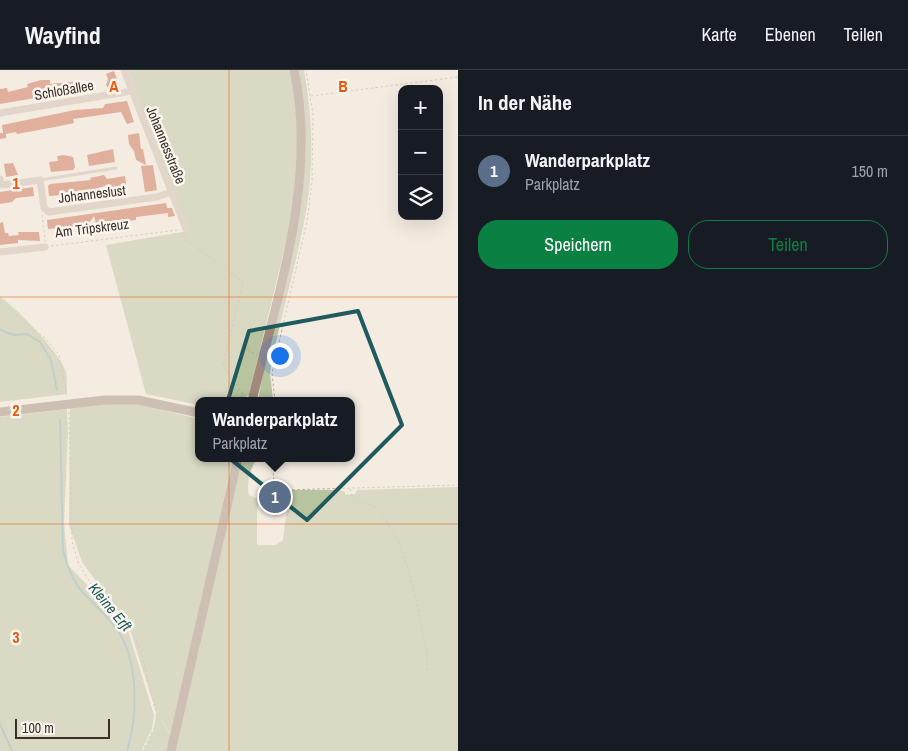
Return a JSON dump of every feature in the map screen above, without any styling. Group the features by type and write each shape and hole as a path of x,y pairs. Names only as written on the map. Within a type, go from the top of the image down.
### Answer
{"main road":[{"path":"249,397 297,207 302,143 301,108 294,70"},
{"path":"0,412 67,401 138,400 195,412"},
{"path":"171,751 237,462"}],"street":[{"name":"Johannesstraße","path":"124,70 186,230"},
{"name":"Schloßallee","path":"0,113 132,91"},
{"name":"Johanneslust","path":"1,183 40,180 46,209 49,212 158,197 171,192"},
{"name":"Am Tripskreuz","path":"0,252 45,247"}],"lane":[{"name":"Johanneslust","path":"40,180 116,168"}],"path":[{"path":"311,96 458,77"},
{"path":"45,247 42,216 46,209"},
{"path":"186,230 184,238 243,282 223,365 246,397"},
{"name":"Am Tripskreuz","path":"45,247 186,230"},
{"path":"0,302 45,338 59,355 67,401 72,541 78,562 94,589 129,627 141,651 158,721 142,751"},
{"path":"231,330 242,346 257,355"},
{"path":"276,462 274,481 283,489 350,489 458,485"},
{"path":"350,489 350,494 355,499 371,505 379,511 401,548 427,652 427,670"}],"highlighted area":[{"path":"358,311 402,425 307,520 214,446 249,331"}],"green space":[{"path":"128,70 291,70 297,113 297,173 288,234 249,395 246,397 195,397 195,404 146,394 106,245 188,231"},
{"path":"298,70 304,70 311,125 308,199 270,373 273,397 259,397 291,251 302,191 305,161"},
{"path":"0,297 26,319 46,341 61,362 66,373 67,394 0,402"},
{"path":"104,404 137,404 195,418 195,462 232,462 172,735 157,715 129,626 82,562 69,525 70,408"},
{"path":"67,409 68,431 64,523 68,565 127,627 154,715 152,729 141,751 0,751 0,417"},
{"path":"242,462 255,462 248,481 249,495 256,498 260,490 262,491 257,510 257,545 276,545 283,540 289,490 340,490 345,492 345,495 355,494 357,490 458,487 458,751 174,751 217,560"},
{"path":"157,715 172,736 169,751 143,751 154,729"}],"building":[{"path":"114,71 119,85 109,89 106,85 108,79 106,74"},
{"path":"41,80 50,80 50,84 81,81 82,90 0,104 0,89 7,88 8,92 28,87 27,84"},
{"path":"127,101 134,122 127,124 121,112 73,119 74,123 17,134 16,132 6,134 6,138 0,139 0,133 3,133 2,125 75,110 103,108 105,104"},
{"path":"139,133 146,165 136,160 134,151 129,144 128,135"},
{"path":"113,149 115,162 89,166 87,155"},
{"path":"57,156 73,157 75,167 73,170 51,172 49,162 58,161"},
{"path":"13,163 18,175 6,177 4,164"},
{"path":"153,165 157,190 145,192 141,166"},
{"path":"104,175 107,179 125,176 127,189 113,191 110,190 109,185 76,194 49,196 48,186 50,184 91,180 90,178"},
{"path":"33,187 34,196 16,198 12,202 0,204 0,192"},
{"path":"166,203 167,208 172,208 175,216 168,217 168,213 136,217 136,220 128,221 129,225 120,226 120,222 111,222 99,226 96,224 94,216 88,225 48,229 47,220"},
{"path":"3,222 5,233 8,233 9,236 19,235 18,232 39,232 40,241 18,240 18,243 0,245 0,223"}],"waterway":[{"name":"Kleine Erft","path":"0,330 14,335 27,334 40,342 51,360 57,390"},
{"name":"Kleine Erft","path":"60,420 63,550 68,568 77,585 116,628 124,641 129,655 134,688 134,704 131,737 127,751"},
{"path":"0,724 12,751"}],"place":[{"name":"Wanderparkplatz","path":"275,497"}]}
